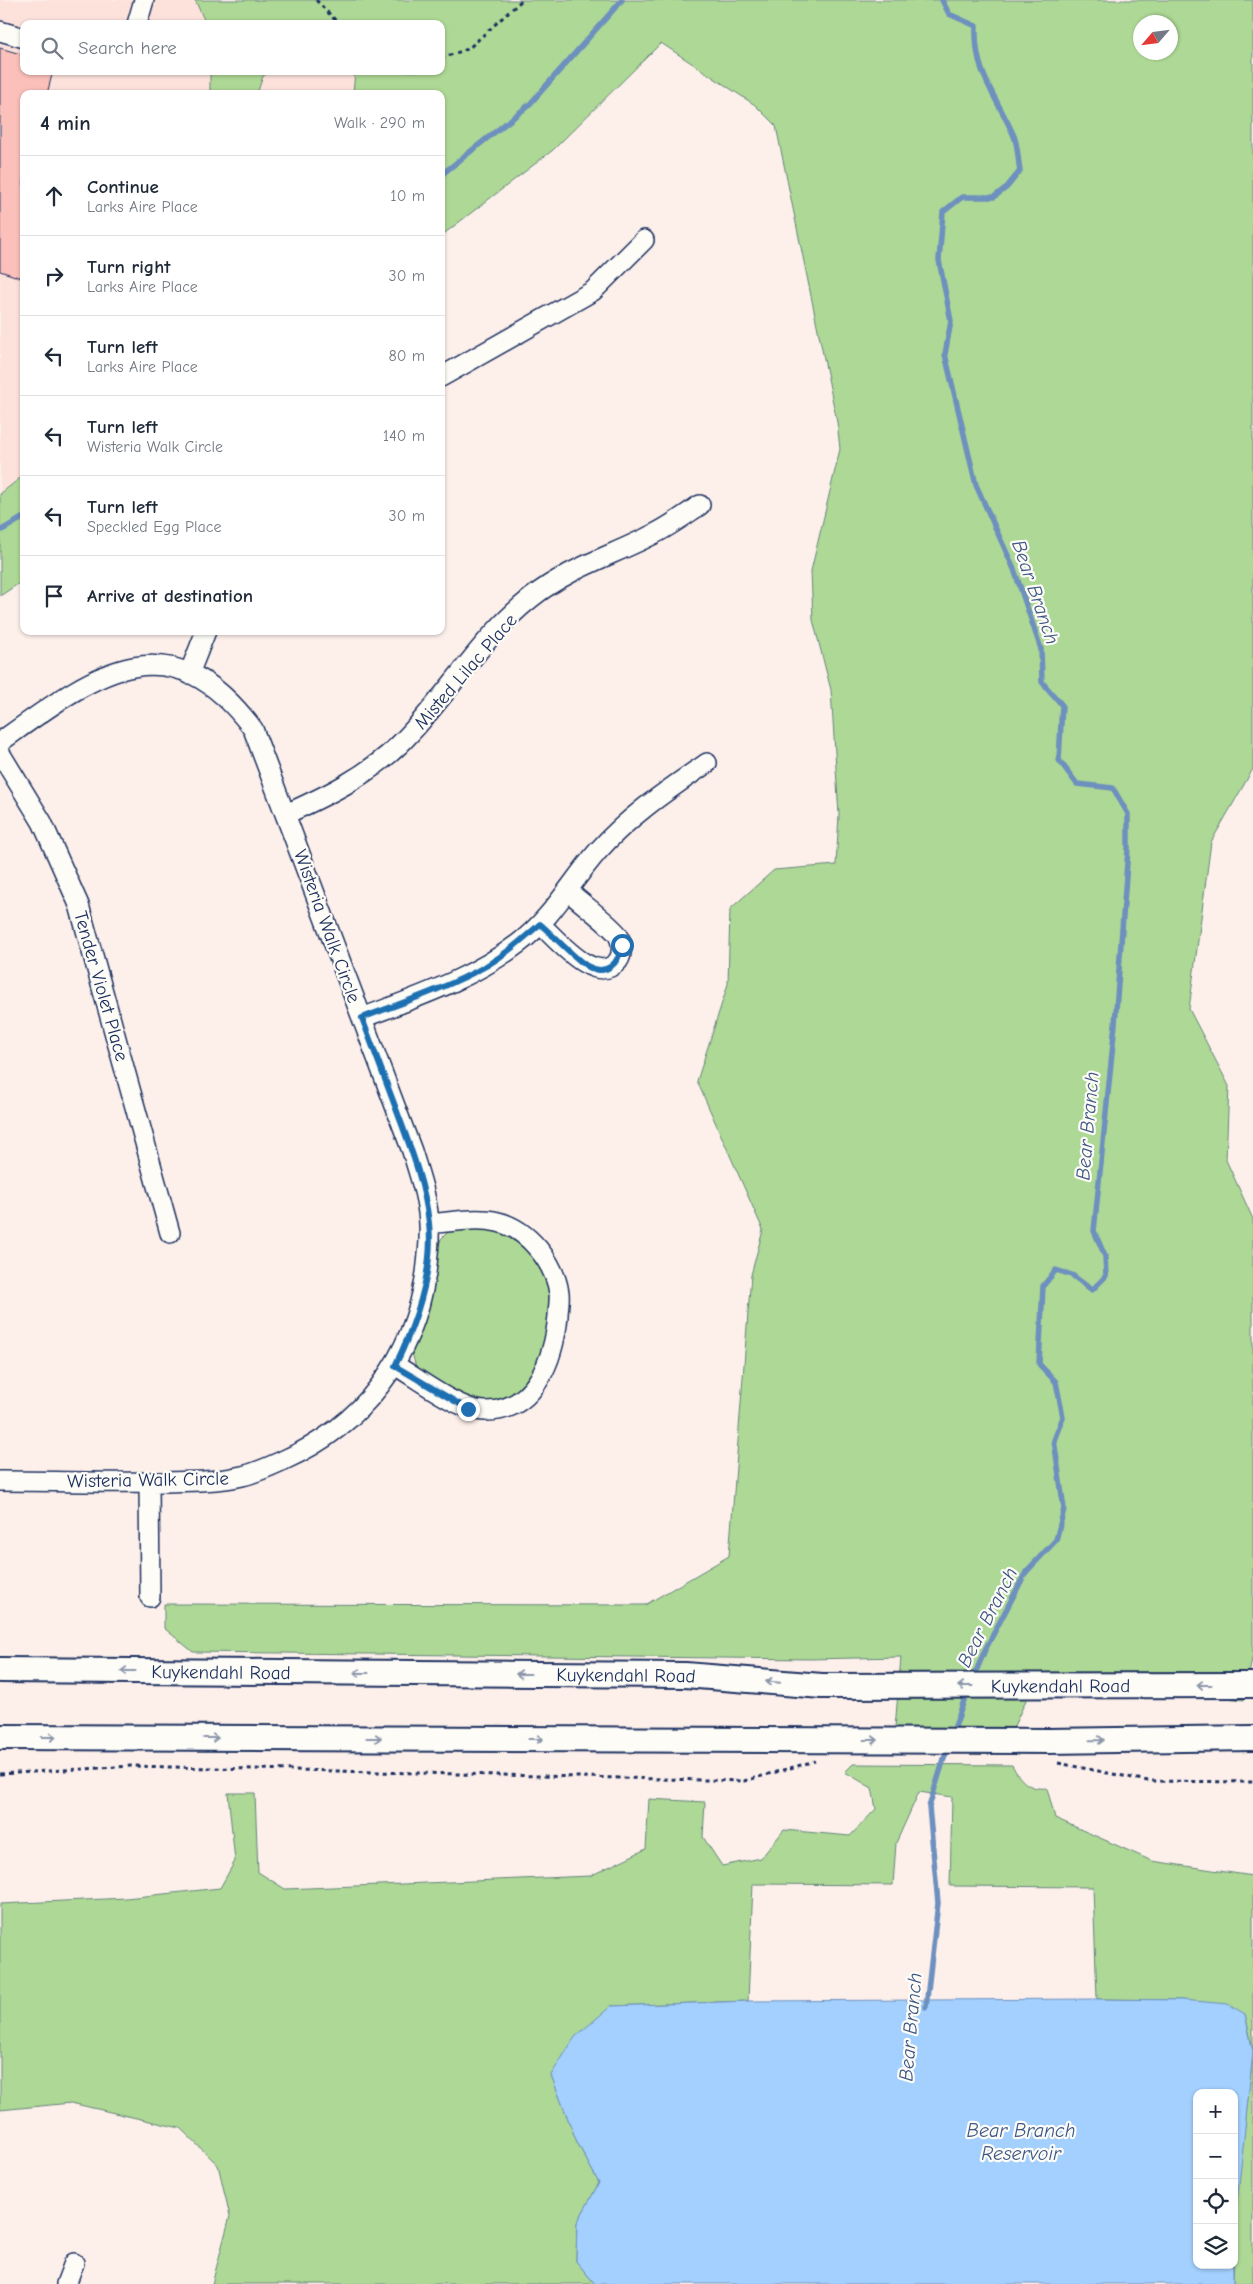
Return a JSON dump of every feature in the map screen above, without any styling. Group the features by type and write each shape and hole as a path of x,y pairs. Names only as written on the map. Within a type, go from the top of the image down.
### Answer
{"main road":[{"name":"Kuykendahl Road","path":"0,1670 685,1675 822,1686 1253,1685"},
{"path":"0,1737 821,1750 1048,1741 1253,1738"}],"street":[{"path":"138,20 144,0"},
{"path":"0,31 20,37"},
{"path":"445,375 593,291 644,240"},
{"name":"Misted Lilac Place","path":"286,814 324,797 363,773 398,746 429,712 480,648 505,621 531,598 565,575 653,535 700,505"},
{"path":"189,674 204,635"},
{"name":"Wisteria Walk Circle","path":"0,742 88,682 113,671 158,664 189,674 214,686 236,706 253,729 412,1151 422,1185 429,1224 428,1258 422,1297 410,1334 395,1366 376,1391 351,1417 325,1438 296,1455 244,1476 220,1480 148,1482 0,1480"},
{"name":"Tender Violet Place","path":"0,753 42,822 79,905 170,1233"},
{"path":"362,1018 450,984 487,965 520,942 540,924 568,891 596,853 624,823 651,801 707,763"},
{"path":"540,924 587,966 600,970 612,967 620,958 622,945 618,934 568,891"},
{"path":"395,1366 468,1409 486,1412 519,1402 532,1391 544,1372 556,1337 560,1294 545,1257 533,1244 517,1230 498,1222 476,1220 429,1224"},
{"path":"148,1482 150,1596"},
{"path":"66,2284 74,2263"}],"path":[{"path":"316,0 335,20"},
{"path":"445,57 468,49 522,0"},
{"path":"0,1774 130,1766 744,1781 821,1750"},
{"path":"1057,1763 1148,1781 1253,1782"}],"shaded area":[{"path":"0,0 293,0 312,20 20,20 20,75 366,75 380,90 20,90 20,478 0,494"}],"green space":[{"path":"195,0 1253,0 1253,769 1211,842 1189,1009 1229,1086 1226,1160 1253,1219 1253,1654 1244,1700 1083,1683 1028,1696 1013,1728 895,1728 901,1657 810,1659 193,1652 164,1628 164,1604 645,1605 729,1556 751,1275 763,1230 697,1081 728,984 730,909 774,870 836,865 839,815 831,690 813,620 811,571 840,449 837,422 776,126 755,105 661,43 553,150 445,233 445,90 353,90 355,75 445,75 445,20 204,20"},
{"path":"210,75 265,75 258,90 210,90"},
{"path":"20,478 20,583 0,596 0,494"},
{"path":"456,1230 494,1230 510,1237 536,1259 545,1274 548,1287 549,1303 546,1337 535,1369 518,1392 508,1398 495,1402 470,1402 452,1393 417,1371 412,1353 428,1313 441,1239 447,1233"},
{"path":"853,1764 1012,1765 1025,1783 1030,1786 1047,1788 1055,1818 1152,1861 1253,1876 1253,2050 1245,2014 1182,2000 1097,1999 1093,1887 950,1886 952,1797 919,1792 896,1843 893,1885 753,1884 748,2001 611,2006 551,2075 577,2142 599,2183 577,2223 576,2261 595,2284 212,2284 230,2216 218,2165 180,2128 71,2103 0,2110 0,1904 126,1898 220,1888 235,1861 228,1793 255,1793 258,1872 285,1889 590,1876 646,1849 649,1799 705,1802 703,1837 722,1866 761,1858 784,1830 850,1836 876,1809 872,1788 845,1772"},
{"path":"1253,2052 1253,2284 1233,2284 1233,2269 1238,2269 1238,2190"}],"water":[{"name":"Bear Branch Reservoir","path":"1097,1999 1182,2000 1228,2004 1245,2014 1253,2052 1238,2194 1238,2089 1193,2089 1193,2269 1233,2269 1233,2284 595,2284 576,2261 577,2223 599,2183 577,2142 551,2075 575,2037 611,2006 748,2001"}],"building":[{"path":"0,48 20,54 20,75 52,75 48,90 20,90 20,278 0,271"}],"waterway":[{"path":"445,172 529,105 622,0"},
{"name":"Bear Branch","path":"942,0 949,14 976,26 976,43 982,71 1014,136 1020,171 1007,187 994,197 962,197 943,212 939,260 951,321 945,354 976,485 1014,569 1041,649 1042,682 1062,705 1059,760 1077,784 1113,788 1128,814 1128,849 1115,1024 1094,1231 1105,1256 1106,1276 1092,1290 1072,1275 1056,1270 1043,1286 1039,1364 1056,1382 1063,1417 1054,1440 1064,1509 1056,1540 1026,1572 985,1650 972,1681"},
{"path":"0,531 20,519"},
{"name":"Bear Branch","path":"952,1735 967,1692"},
{"name":"Bear Branch","path":"926,2007 938,1903 929,1807 948,1746"}],"route":[{"path":"468,1409 395,1366 410,1334 422,1297 428,1258 429,1224 422,1185 412,1151 362,1018 450,984 487,965 520,942 540,924 587,966 600,970 612,967 620,958 622,945"}]}
